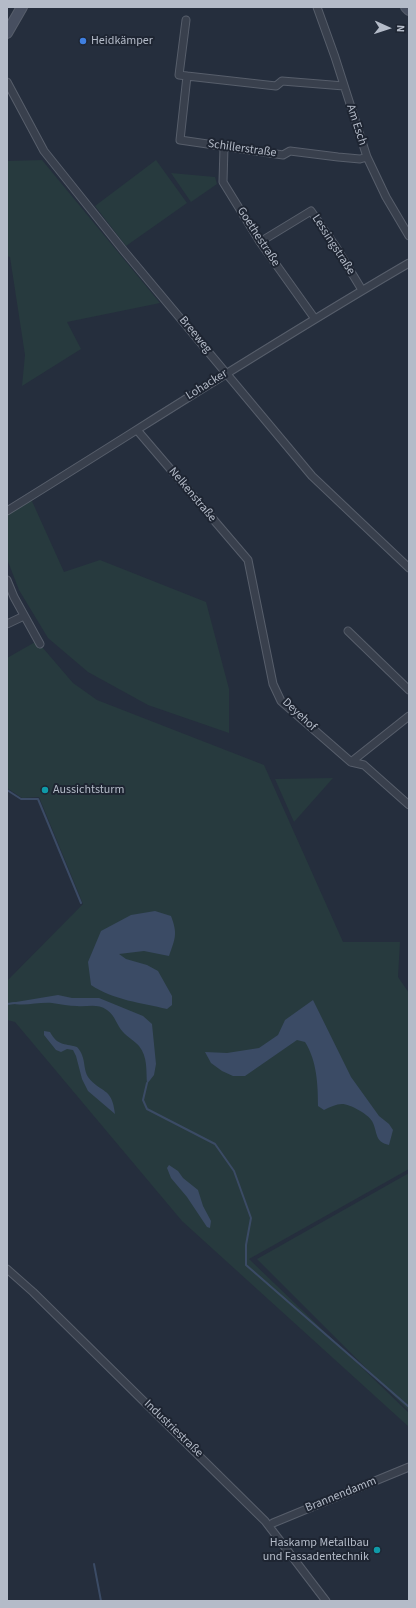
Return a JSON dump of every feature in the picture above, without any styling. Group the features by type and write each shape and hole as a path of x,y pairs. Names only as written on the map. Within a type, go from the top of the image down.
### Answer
{"street":[{"path":"7,33 22,7"},
{"name":"Am Esch","path":"317,7 367,157 386,197 409,236"},
{"path":"406,7 409,10"},
{"path":"186,20 179,75 276,86 282,81 344,86"},
{"name":"Schillerstraße","path":"187,76 180,140 283,154 290,151 346,158 360,159 367,157"},
{"name":"Breeweg","path":"7,82 44,151 124,251 312,476 409,568"},
{"name":"Goethestraße","path":"224,147 223,182 260,242 315,319"},
{"name":"Lessingstraße","path":"260,242 311,211 336,247 362,290"},
{"name":"Lohacker","path":"7,511 137,430 226,372 409,263"},
{"name":"Nelkenstraße","path":"137,430 248,560"},
{"name":"Deyehof","path":"248,560 273,684 281,701 351,762 364,765 409,805"},
{"path":"7,580 14,597 40,644"},
{"path":"7,624 24,616"},
{"path":"348,631 409,690"},
{"path":"351,762 409,716"},
{"name":"Industriestraße","path":"7,1269 33,1292 265,1521 326,1601"},
{"name":"Brannendamm","path":"273,1523 409,1467"}],"green space":[{"path":"42,160 160,303 67,322 81,349 22,386 25,355 10,257 7,256 7,161"},
{"path":"156,160 187,203 126,246 95,206"},
{"path":"171,173 215,177 217,184 191,202"},
{"path":"31,499 64,572 100,560 206,602 229,689 229,733 148,705 88,672 48,638 19,590 7,559 7,514"},
{"path":"37,641 73,683 97,700 264,765 343,942 400,942 398,977 409,993 409,1169 249,1259 409,1413 409,1427 182,1221 15,1022 7,1020 7,981 83,904 39,797 22,798 7,788 7,658"},
{"path":"333,778 294,822 275,779"},
{"path":"409,1173 409,1411 257,1259"}],"water":[{"path":"155,911 171,916 173,922 175,936 169,956 144,951 119,954 126,959 147,965 158,971 172,996 172,1005 167,1009 118,998 91,985 88,962 101,931 131,915"},
{"path":"58,995 72,998 99,998 143,1016 152,1024 156,1064 154,1075 147,1084 146,1064 142,1050 123,1032 110,1012 107,1010 96,1006 74,1006 52,1003 20,1005 10,1003"},
{"path":"313,1000 351,1077 379,1116 389,1124 393,1130 389,1145 381,1142 370,1118 358,1110 345,1104 335,1105 324,1110 318,1106 317,1082 314,1065 305,1042 297,1040 245,1076 233,1076 222,1071 211,1063 205,1052 227,1053 259,1048 278,1035 285,1020"},
{"path":"44,1031 50,1032 58,1042 78,1048 83,1058 88,1077 97,1086 109,1094 114,1105 115,1114 88,1091 82,1079 73,1050 67,1049 61,1052 56,1050 44,1035"},
{"path":"169,1165 178,1171 183,1178 198,1190 203,1206 211,1221 210,1228 207,1227 187,1197 171,1178 167,1168"}],"waterway":[{"path":"7,790 21,799 38,799 81,903"},
{"path":"7,1004 15,1003"},
{"path":"147,1083 143,1100 147,1109 215,1144 234,1171 251,1218 246,1245 246,1265 409,1407"},
{"path":"94,1564 101,1601"}],"place":[{"name":"Heidkämper","path":"83,41"},
{"name":"Aussichtsturm","path":"45,790"},
{"name":"Haskamp Metallbau und Fassadentechnik","path":"377,1550"}]}
